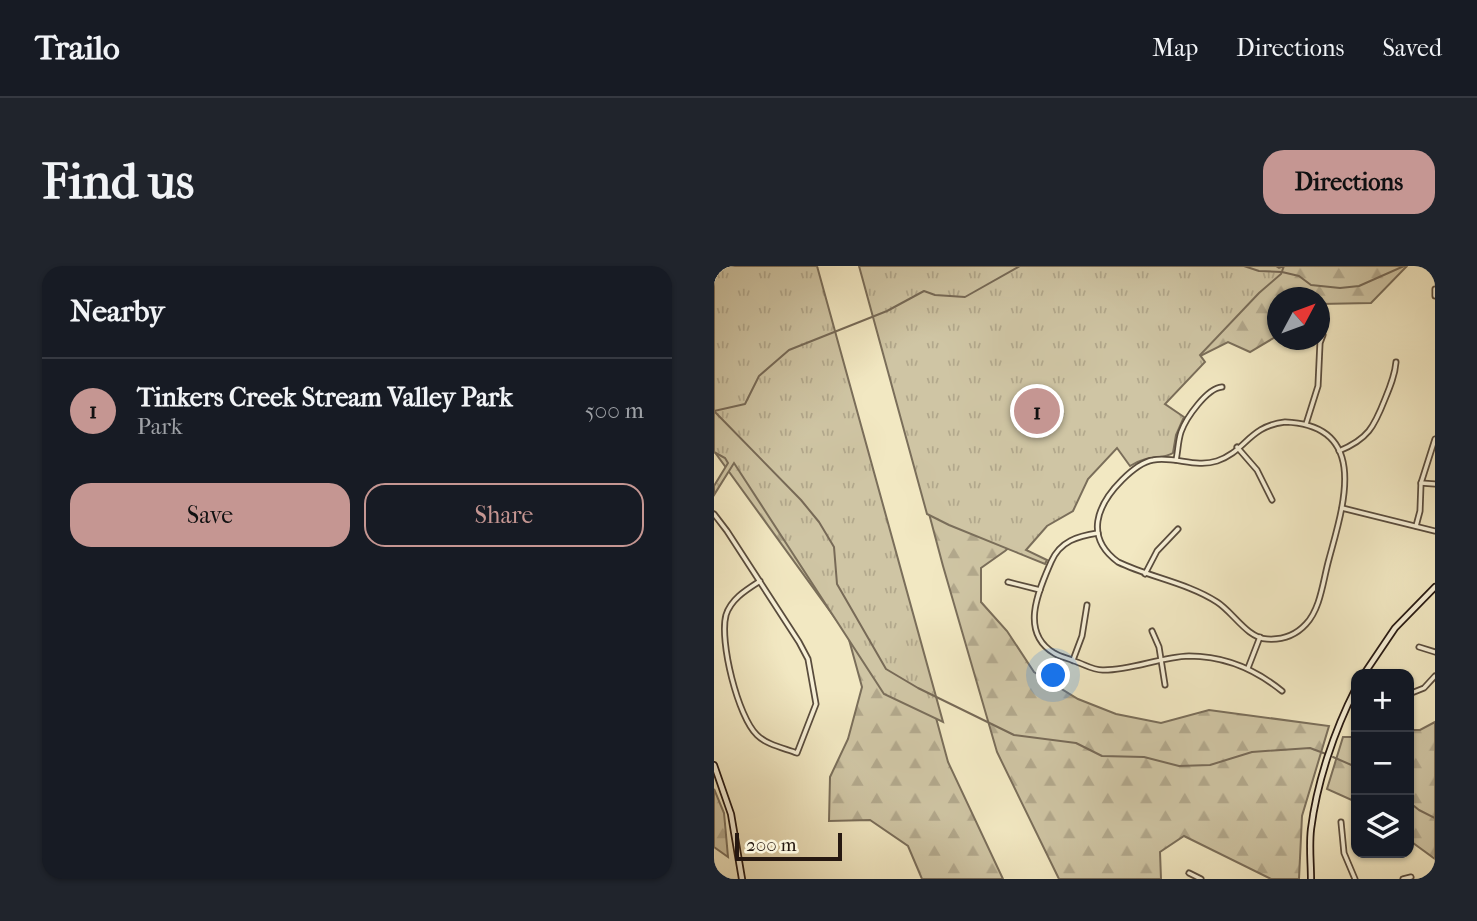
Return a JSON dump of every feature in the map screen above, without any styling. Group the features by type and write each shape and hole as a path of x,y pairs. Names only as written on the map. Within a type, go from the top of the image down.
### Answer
{"main road":[{"path":"1367,669 1395,628 1435,587"},
{"path":"1311,879 1311,837 1315,806 1341,721 1351,699"},
{"path":"714,765 731,814 742,879"}],"street":[{"path":"1435,289 1435,296"},
{"path":"1306,424 1318,386 1320,350"},
{"path":"1339,452 1373,429 1391,384 1396,362"},
{"path":"1176,461 1181,434 1187,420 1208,394 1217,387 1222,387"},
{"path":"1285,422 1306,424 1326,435 1339,452 1346,481 1342,508 1311,618 1292,635 1280,638 1260,637 1214,600 1113,559 1103,546 1098,533 1102,503 1139,465 1152,460 1206,464 1226,457 1237,447 1269,425 1285,422"},
{"path":"1416,526 1420,510 1421,483 1435,439"},
{"path":"1237,447 1257,470 1272,500"},
{"path":"1421,483 1435,484"},
{"path":"1342,508 1435,531"},
{"path":"714,514 727,531 760,581 804,650 816,695 813,715 797,753 766,741 750,727 736,692 729,662 724,628 726,616 735,599 760,581"},
{"path":"1145,574 1157,551 1178,529"},
{"path":"1098,533 1077,537 1060,548 1040,590 1034,611 1038,635 1052,652 1105,670 1161,659 1205,657 1248,668 1282,691"},
{"path":"1008,582 1040,590"},
{"path":"1073,660 1082,636 1087,605"},
{"path":"1152,631 1158,642 1165,685"},
{"path":"1248,668 1260,637"},
{"path":"1419,647 1435,652"},
{"path":"1414,692 1424,688 1435,676"},
{"path":"1341,822 1344,853 1355,879"},
{"path":"1189,873 1201,879"},
{"path":"1403,879 1411,877"}],"green space":[{"path":"714,266 907,611 948,762 1003,879 922,879 908,846 870,820 829,821 830,777 848,739 862,687 848,636 714,451"},
{"path":"714,266 817,266 943,722 884,694 734,463 714,495 714,486 728,463 714,452"},
{"path":"859,266 1284,266 1281,274 1259,293 1200,355 1205,362 1165,404 1184,417 1176,435 1173,453 1130,466 1117,448 1088,479 1073,511 1047,526 1026,550 1047,560 1045,564 927,514"},
{"path":"863,266 1407,266 1371,303 1330,304 1330,287 1267,287 1267,342 1250,352 1228,342 1190,361 1041,520 981,568 981,602 1007,631 1034,672 1078,699 1116,714 1161,723 1209,710 1329,726 1302,816 1299,879 1271,879 1184,836 1160,852 1161,879 1059,879 997,752 943,566"},
{"path":"1435,722 1435,859 1414,844 1414,730 1420,730"},
{"path":"1343,737 1351,737 1351,800 1327,789"},
{"path":"714,789 724,813 728,857 714,847"}],"waterway":[{"path":"714,411 745,404 759,376 789,350 887,311 924,291 935,295 965,297 1020,266"},
{"path":"1244,266 1259,271 1299,276 1311,285 1340,288 1359,286 1404,266"},
{"path":"715,412 819,522 834,547 837,584 886,669 918,688 1014,735 1076,743 1102,756 1144,757 1179,766 1210,765 1252,752 1310,748 1326,754"},
{"path":"1333,757 1351,765"},
{"path":"1414,806 1435,818"}],"place":[{"name":"Tinkers Creek Stream Valley Park","path":"1037,411"}]}
